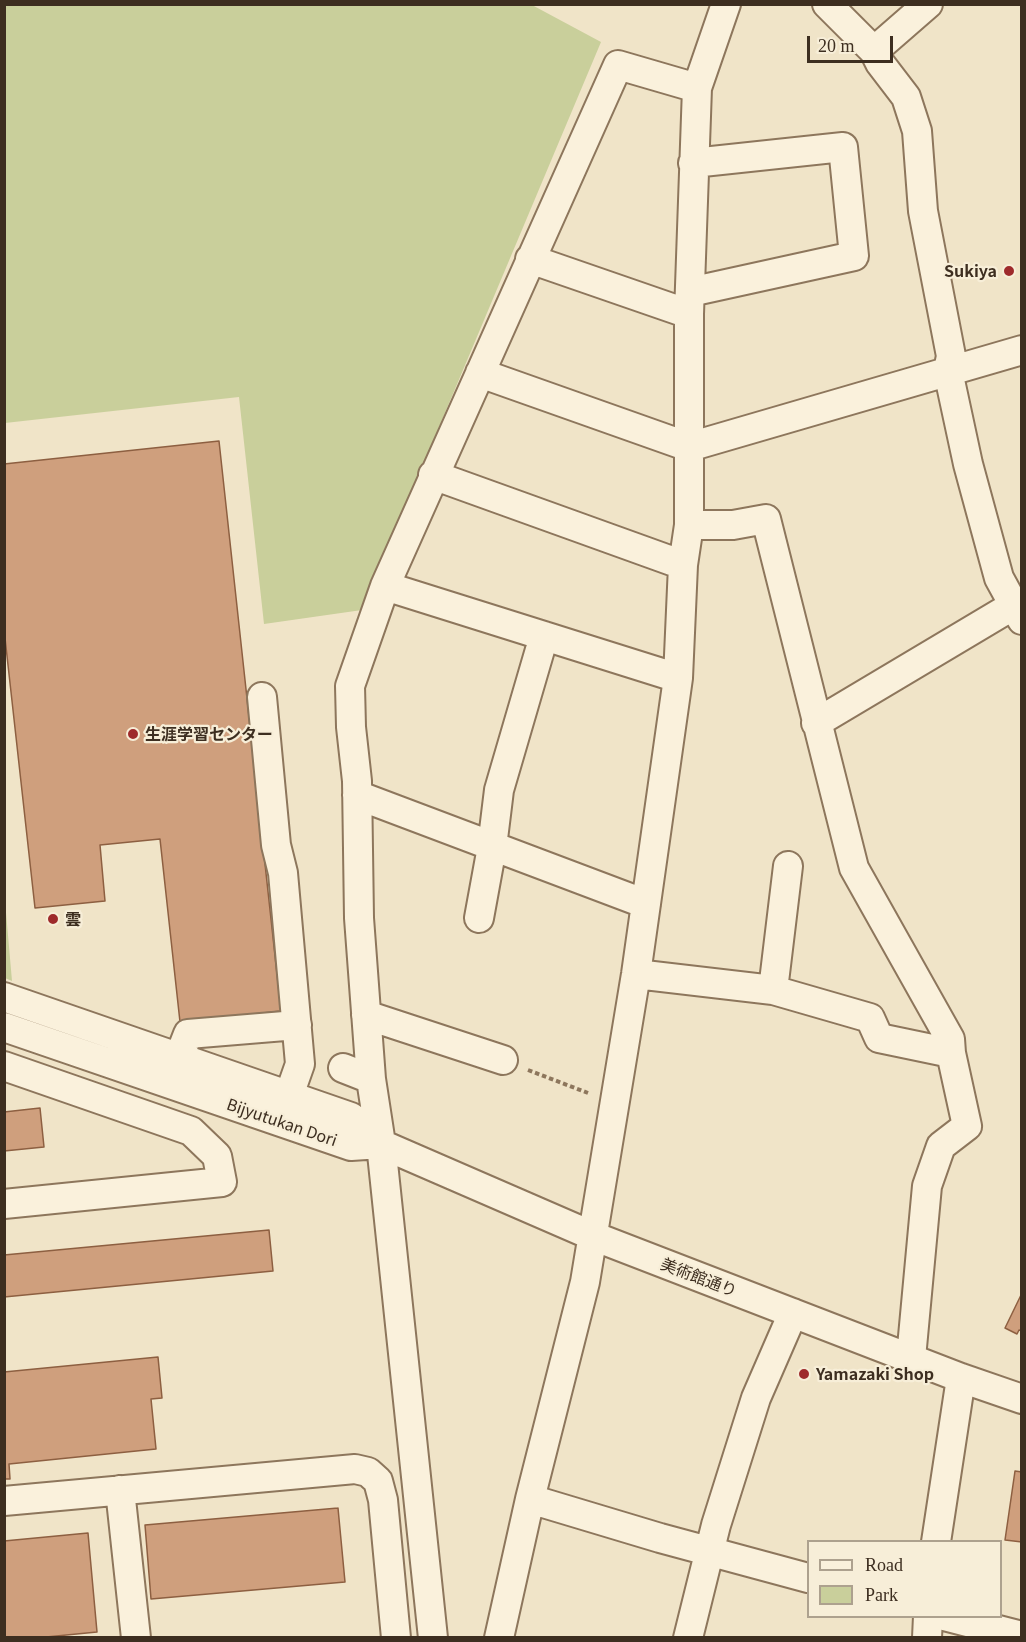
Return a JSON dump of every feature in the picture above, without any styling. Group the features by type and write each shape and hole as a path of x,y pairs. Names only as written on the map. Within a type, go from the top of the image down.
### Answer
{"street":[{"path":"499,1638 530,1499 585,1282 636,974 678,678 683,565 689,525 690,303 697,88 726,4"},
{"path":"816,723 1018,613 999,579 968,464 948,371 951,356 922,211 917,131 906,96 880,63 874,51 827,4"},
{"path":"874,51 928,4"},
{"path":"433,1638 381,1144 371,1078 359,918 357,795 350,686 385,586 618,65 697,88"},
{"path":"530,259 690,303 855,256 843,147 693,163"},
{"path":"480,374 689,447 1022,350"},
{"path":"433,475 683,565"},
{"path":"689,525 733,525 766,519 854,868 950,1039 967,1126 941,1146 927,1186 911,1358"},
{"path":"385,586 678,678"},
{"path":"479,918 492,847 499,790 544,636"},
{"path":"262,697 276,845 283,873 300,1064 280,1122"},
{"path":"357,795 646,904"},
{"path":"773,990 788,866"},
{"path":"636,974 773,990 870,1018 879,1038 951,1053"},
{"name":"Bijyutukan Dori","path":"4,997 351,1117 381,1144"},
{"path":"366,1015 503,1060"},
{"path":"179,1057 188,1034 297,1025"},
{"name":"Bijyutukan Dori","path":"4,1027 351,1146 381,1144"},
{"path":"4,1066 191,1131 217,1156 222,1182 4,1204"},
{"path":"343,1068 371,1078"},
{"name":"美術館通り","path":"381,1144 593,1236 1022,1399"},
{"path":"688,1638 709,1551 756,1398 793,1313"},
{"path":"936,1540 962,1378"},
{"path":"4,1501 356,1468 368,1472 378,1481 383,1500 396,1638"},
{"path":"120,1490 136,1638"},
{"path":"530,1499 660,1538 807,1578"},
{"path":"927,1638 928,1618"},
{"path":"948,1618 1022,1636"}],"path":[{"path":"503,1060 614,1103"}],"green space":[{"path":"4,5 532,5 601,42 362,610 264,624 239,397 5,423"},
{"path":"5,901 12,981 5,978"}],"building":[{"name":"生涯学習センター","path":"219,441 281,1011 180,1022 160,839 100,845 105,901 35,908 4,629 4,464"},
{"path":"40,1108 44,1147 4,1151 4,1112"},
{"path":"269,1230 273,1271 4,1297 4,1255"},
{"path":"1022,1293 1022,1331 1019,1330 1017,1334 1005,1328"},
{"path":"158,1357 162,1398 151,1399 156,1449 9,1464 10,1479 4,1479 4,1372"},
{"path":"1015,1471 1022,1472 1022,1542 1005,1540"},
{"path":"338,1508 345,1582 151,1599 145,1525"},
{"path":"88,1533 97,1632 36,1638 4,1638 4,1541"}],"place":[{"name":"Sukiya","path":"1009,271"},
{"name":"生涯学習センター","path":"133,734"},
{"name":"雲","path":"53,919"},
{"name":"Yamazaki Shop","path":"804,1374"}]}
